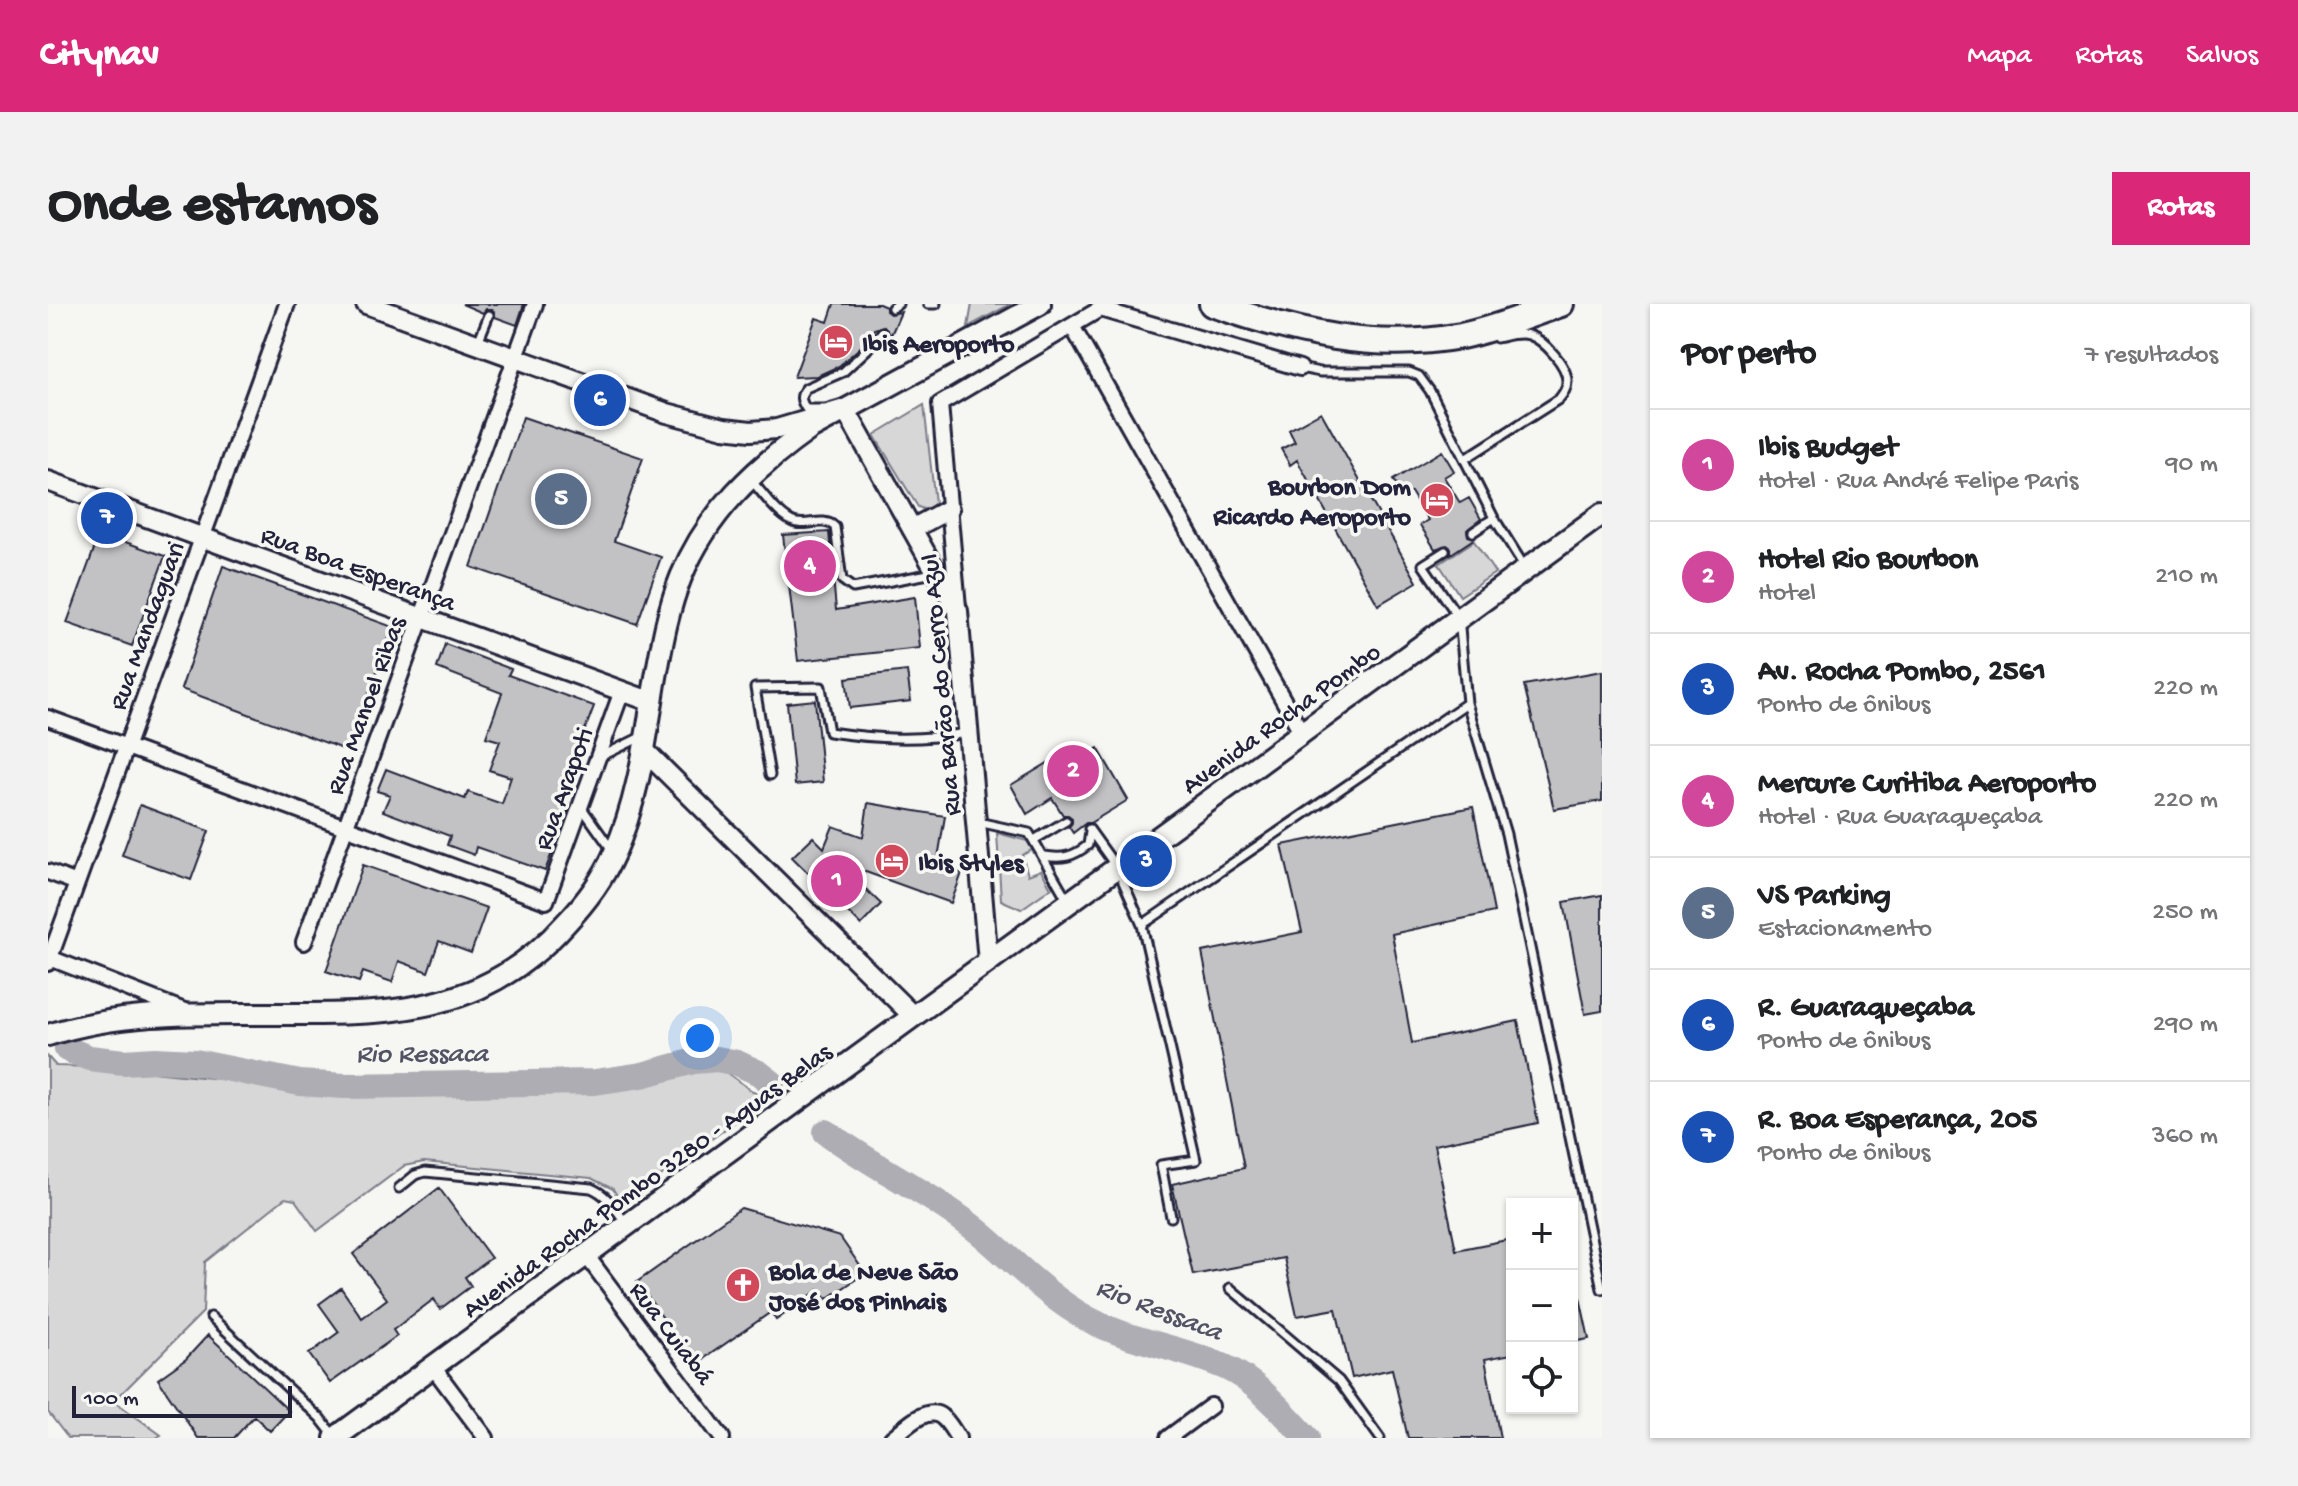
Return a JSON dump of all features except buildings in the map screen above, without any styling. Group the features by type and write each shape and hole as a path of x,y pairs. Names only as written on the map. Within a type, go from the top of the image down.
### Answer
{"highway":[{"path":"1212,304 1278,325 1345,340 1377,342 1433,340 1486,329 1561,304"}],"main road":[{"path":"48,1035 112,1020 195,1015 361,1014 405,1009 476,989 535,954 583,905 614,854 636,787 668,615 694,548 727,500 748,477 810,429 1040,304"},
{"name":"Avenida Rocha Pombo","path":"988,962 1602,514"},
{"name":"Avenida Rocha Pombo 3280 - Aguas Belas","path":"335,1438 988,962"}],"street":[{"name":"Rua Mandaguari","path":"49,960 287,304"},
{"path":"366,304 667,413 724,428 751,431 777,429 845,409 958,611"},
{"name":"Rua Manoel Ribas","path":"304,942 535,304"},
{"path":"1300,368 1100,309 1072,326 1302,733"},
{"name":"Rua Barão do Cerro Azul","path":"988,962 940,404 1072,326"},
{"name":"Rua Boa Esperança","path":"48,481 652,702"},
{"path":"912,529 949,509"},
{"name":"Rua Arapoti","path":"346,827 546,901 622,691"},
{"path":"48,718 346,827"},
{"path":"645,742 913,1016"},
{"path":"48,872 77,883"},
{"path":"49,960 195,1015"},
{"name":"Rua Cuiabá","path":"586,1255 722,1438"},
{"path":"433,1367 486,1438"},
{"path":"1168,1438 1211,1406"},
{"path":"892,1438 920,1417 933,1413 940,1415 958,1438"}],"lane":[{"path":"928,304 936,304"},
{"path":"477,344 489,315"},
{"path":"845,409 806,409 801,401 802,393 806,388 843,372 882,332"},
{"path":"1465,459 1559,399 1568,379 1558,359 1545,344 1529,335 1513,334 1484,342"},
{"path":"1433,340 1448,346 1459,346"},
{"path":"1300,368 1320,372 1409,372 1419,376 1430,391 1494,518 1526,569"},
{"path":"748,477 793,522 826,521 835,527 842,580 853,588 937,573"},
{"path":"1473,532 1494,518"},
{"path":"1445,551 1423,565 1459,618 1467,703 1506,834 1602,1289"},
{"path":"770,775 755,688 821,687 829,732 878,739 932,739 969,733"},
{"path":"1142,925 1467,703"},
{"path":"598,758 645,742"},
{"path":"581,806 614,854"},
{"path":"977,821 1029,833 1069,903"},
{"path":"1034,840 1066,821"},
{"path":"1044,856 1073,856 1088,845 1091,835 1088,827 1117,868 1142,925 1196,1160 1161,1165 1171,1217"},
{"path":"399,1188 415,1175 425,1172 591,1188 608,1199 627,1225"},
{"path":"1230,1288 1339,1381 1380,1438"},
{"path":"211,1317 320,1418 335,1438"}],"shaded area":[{"path":"972,304 1011,304 968,327"},
{"path":"924,405 935,503 928,511 918,507 874,435"},
{"path":"1474,541 1495,573 1460,596 1439,564"},
{"path":"997,833 1031,842 1034,849 1022,855 1028,875 1041,870 1051,888 1021,909 1001,900"},
{"path":"48,1057 56,1066 103,1067 250,1082 328,1094 593,1089 631,1084 706,1066 727,1073 765,1100 622,1204 613,1189 591,1178 424,1162 404,1166 317,1231 295,1200 285,1198 205,1262 203,1312 114,1401 161,1435 156,1438 68,1438 48,1412"}],"waterway":[{"name":"Rio Ressaca","path":"67,1049 89,1058 124,1062 195,1062 300,1083 344,1086 595,1082 717,1059 737,1063 772,1083"},
{"name":"Rio Ressaca","path":"826,1132 961,1218 1073,1310 1104,1327 1208,1360 1237,1373 1269,1399 1307,1438"}],"place":[{"name":"Ibis Aeroporto","path":"836,342"},
{"name":"R. Guaraqueçaba","path":"600,400"},
{"name":"VS Parking","path":"561,499"},
{"name":"Bourbon Dom Ricardo Aeroporto","path":"1437,500"},
{"name":"R. Boa Esperança, 205","path":"107,518"},
{"name":"Mercure Curitiba Aeroporto","path":"810,566"},
{"name":"Hotel Rio Bourbon","path":"1073,771"},
{"name":"Ibis Styles","path":"892,861"},
{"name":"Av. Rocha Pombo, 2561","path":"1146,861"},
{"name":"Ibis Budget","path":"837,881"},
{"name":"Bola de Neve São José dos Pinhais","path":"743,1285"}]}
